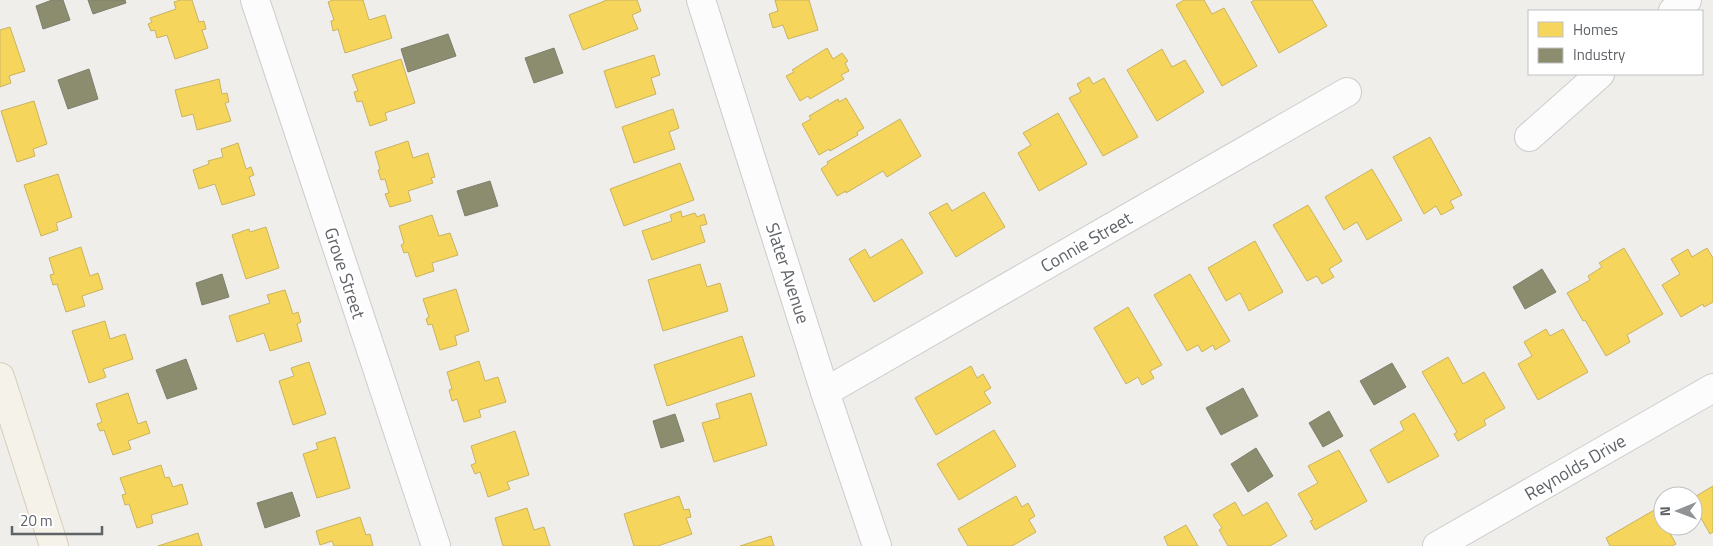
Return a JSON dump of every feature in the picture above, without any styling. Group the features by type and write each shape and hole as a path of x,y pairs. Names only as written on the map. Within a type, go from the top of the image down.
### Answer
{"main road":[{"path":"0,376 54,546"}],"street":[{"name":"Grove Street","path":"255,0 436,546"},
{"name":"Slater Avenue","path":"701,0 825,392 877,546"},
{"path":"1674,10 1687,0"},
{"path":"1530,137 1599,75"},
{"name":"Connie Street","path":"825,392 1347,92"},
{"name":"Reynolds Drive","path":"1437,546 1713,388"}],"building: Homes":[{"path":"192,0 199,22 204,21 206,29 202,30 208,48 175,59 167,35 157,38 155,30 151,31 148,24 152,22 150,18 176,9 174,2"},
{"path":"333,0 363,0 369,20 385,15 392,38 345,53 338,29 333,31 331,21 334,20 328,2"},
{"path":"607,0 637,0 641,11 632,15 638,29 583,50 569,15"},
{"path":"775,0 809,0 818,30 788,39 783,25 773,28 769,14 778,11"},
{"path":"1184,0 1204,0 1212,14 1224,8 1257,66 1222,86 1176,5"},
{"path":"1255,0 1312,0 1327,26 1279,53 1251,2"},
{"path":"10,27 25,71 9,76 11,83 0,87 0,30"},
{"path":"827,48 833,59 842,53 848,61 845,63 849,71 841,75 844,79 810,99 808,96 800,101 786,76 794,72 792,70"},
{"path":"1162,49 1172,67 1185,60 1204,92 1157,121 1127,70"},
{"path":"654,55 660,75 651,78 656,94 616,108 604,71"},
{"path":"401,59 415,103 385,113 387,120 370,126 362,101 357,102 354,92 358,91 352,75"},
{"path":"1089,77 1093,84 1104,78 1138,137 1103,156 1069,98 1081,92 1077,84"},
{"path":"219,79 222,94 227,93 229,102 225,103 231,121 197,130 193,114 182,117 175,90"},
{"path":"846,98 864,128 857,132 858,135 819,155 802,124 811,119 809,116 838,99 839,102"},
{"path":"34,101 47,144 33,149 35,156 17,162 1,111"},
{"path":"673,109 679,128 669,132 675,149 634,163 622,127"},
{"path":"1058,113 1087,164 1039,191 1018,153 1031,145 1023,133"},
{"path":"900,119 921,156 887,177 883,171 846,193 846,191 837,196 821,169 828,164 827,162"},
{"path":"1430,137 1462,195 1450,201 1454,208 1441,215 1436,206 1424,214 1393,157"},
{"path":"408,141 413,158 428,153 435,177 431,178 433,183 408,191 411,201 390,207 385,194 389,193 385,179 381,180 375,152"},
{"path":"238,143 246,169 251,167 254,175 249,177 255,195 222,205 215,184 199,189 193,170 209,164 208,161 223,157 221,149"},
{"path":"680,163 694,200 624,226 610,189"},
{"path":"1372,169 1402,220 1367,240 1357,222 1344,230 1325,197"},
{"path":"58,174 72,217 56,223 58,230 41,236 24,185"},
{"path":"984,192 1005,227 956,257 929,213 947,203 952,211"},
{"path":"1308,205 1342,261 1329,269 1334,277 1322,284 1317,276 1307,281 1273,225"},
{"path":"681,211 682,217 695,213 697,217 704,214 707,224 700,226 705,242 652,260 642,231 672,221 670,215"},
{"path":"432,215 439,236 450,233 458,255 432,263 434,271 416,277 408,252 404,253 401,245 404,243 399,226"},
{"path":"266,227 279,268 246,279 232,235 249,229 250,232"},
{"path":"902,239 923,273 874,302 849,259 865,249 870,258"},
{"path":"1255,241 1283,292 1249,311 1240,293 1226,301 1208,268"},
{"path":"81,247 90,276 98,273 103,289 82,296 85,306 66,312 57,284 53,285 50,275 54,274 49,258"},
{"path":"1624,248 1663,314 1627,335 1630,342 1606,356 1567,293 1590,280 1588,276 1602,267 1599,263"},
{"path":"1707,248 1713,258 1713,302 1704,307 1703,304 1681,317 1662,285 1680,274 1671,259 1688,249 1692,257"},
{"path":"700,264 707,287 720,283 728,311 663,331 648,280"},
{"path":"1190,274 1230,341 1215,350 1213,345 1202,352 1198,345 1187,351 1154,295"},
{"path":"456,289 469,331 455,336 457,345 440,350 432,324 428,325 426,319 429,317 423,299"},
{"path":"285,290 293,314 298,312 301,322 297,324 302,341 270,351 264,333 237,342 229,316 270,303 267,295"},
{"path":"1128,307 1162,365 1150,371 1154,378 1142,385 1138,377 1126,384 1094,328"},
{"path":"105,321 110,339 125,334 133,359 103,369 106,377 89,383 72,331"},
{"path":"1546,329 1550,336 1563,329 1588,372 1538,400 1518,364 1532,356 1524,342"},
{"path":"742,336 755,376 667,406 654,365"},
{"path":"1448,357 1463,384 1484,372 1505,408 1484,420 1486,425 1458,441 1454,434 1457,432 1422,372"},
{"path":"479,361 485,381 498,377 506,402 479,410 481,417 464,422 457,399 452,401 449,390 452,389 447,372"},
{"path":"309,362 326,414 293,425 279,381 294,376 291,368"},
{"path":"971,366 977,378 983,374 991,388 984,392 991,403 936,435 915,398"},
{"path":"128,393 138,424 146,421 150,433 128,441 131,449 113,455 104,430 100,431 97,424 102,422 96,404"},
{"path":"751,393 767,445 714,462 702,423 720,418 716,404"},
{"path":"1414,413 1439,456 1388,483 1370,450 1404,430 1400,422"},
{"path":"994,430 1016,466 959,500 937,464"},
{"path":"515,431 529,475 507,482 510,489 488,497 480,472 475,474 471,465 476,463 471,446"},
{"path":"335,437 350,488 317,498 303,454 318,449 316,443"},
{"path":"1339,450 1367,501 1315,530 1310,521 1313,520 1298,494 1318,483 1308,466"},
{"path":"161,465 165,478 169,477 173,487 182,484 188,504 151,515 153,523 137,528 129,504 125,505 122,495 126,494 120,478"},
{"path":"1713,486 1713,532 1710,534 1703,522 1703,492"},
{"path":"679,496 684,510 689,509 691,517 686,518 692,534 658,546 634,546 624,514"},
{"path":"1016,496 1022,507 1028,503 1035,516 1029,520 1036,532 1012,546 968,546 958,529"},
{"path":"1235,502 1243,516 1267,502 1287,536 1270,546 1228,546 1219,530 1222,528 1213,515"},
{"path":"527,508 534,530 544,527 550,546 503,546 495,518"},
{"path":"1653,511 1653,536 1672,536 1676,544 1672,546 1610,546 1606,538"},
{"path":"360,517 366,535 370,534 373,546 334,546 332,541 320,545 316,531"},
{"path":"1186,525 1198,546 1168,546 1164,537"},
{"path":"198,533 202,546 158,546"},
{"path":"771,536 774,546 740,546"}],"building: Industry":[{"path":"52,0 63,0 70,20 43,29 36,6"},
{"path":"88,0 125,0 126,3 93,14"},
{"path":"448,34 456,56 408,72 401,49"},
{"path":"554,48 563,73 534,83 525,58"},
{"path":"89,69 98,99 68,109 58,80"},
{"path":"490,181 498,206 465,216 457,191"},
{"path":"1542,269 1556,292 1525,309 1513,287"},
{"path":"222,274 229,297 202,305 196,283"},
{"path":"186,359 197,389 167,399 156,370"},
{"path":"1392,363 1406,387 1374,405 1360,381"},
{"path":"1243,388 1258,416 1221,435 1206,408"},
{"path":"1329,411 1343,436 1323,447 1309,423"},
{"path":"675,414 684,441 661,448 653,421"},
{"path":"1256,448 1273,476 1248,492 1231,464"},
{"path":"292,492 300,516 265,528 257,503"}]}
